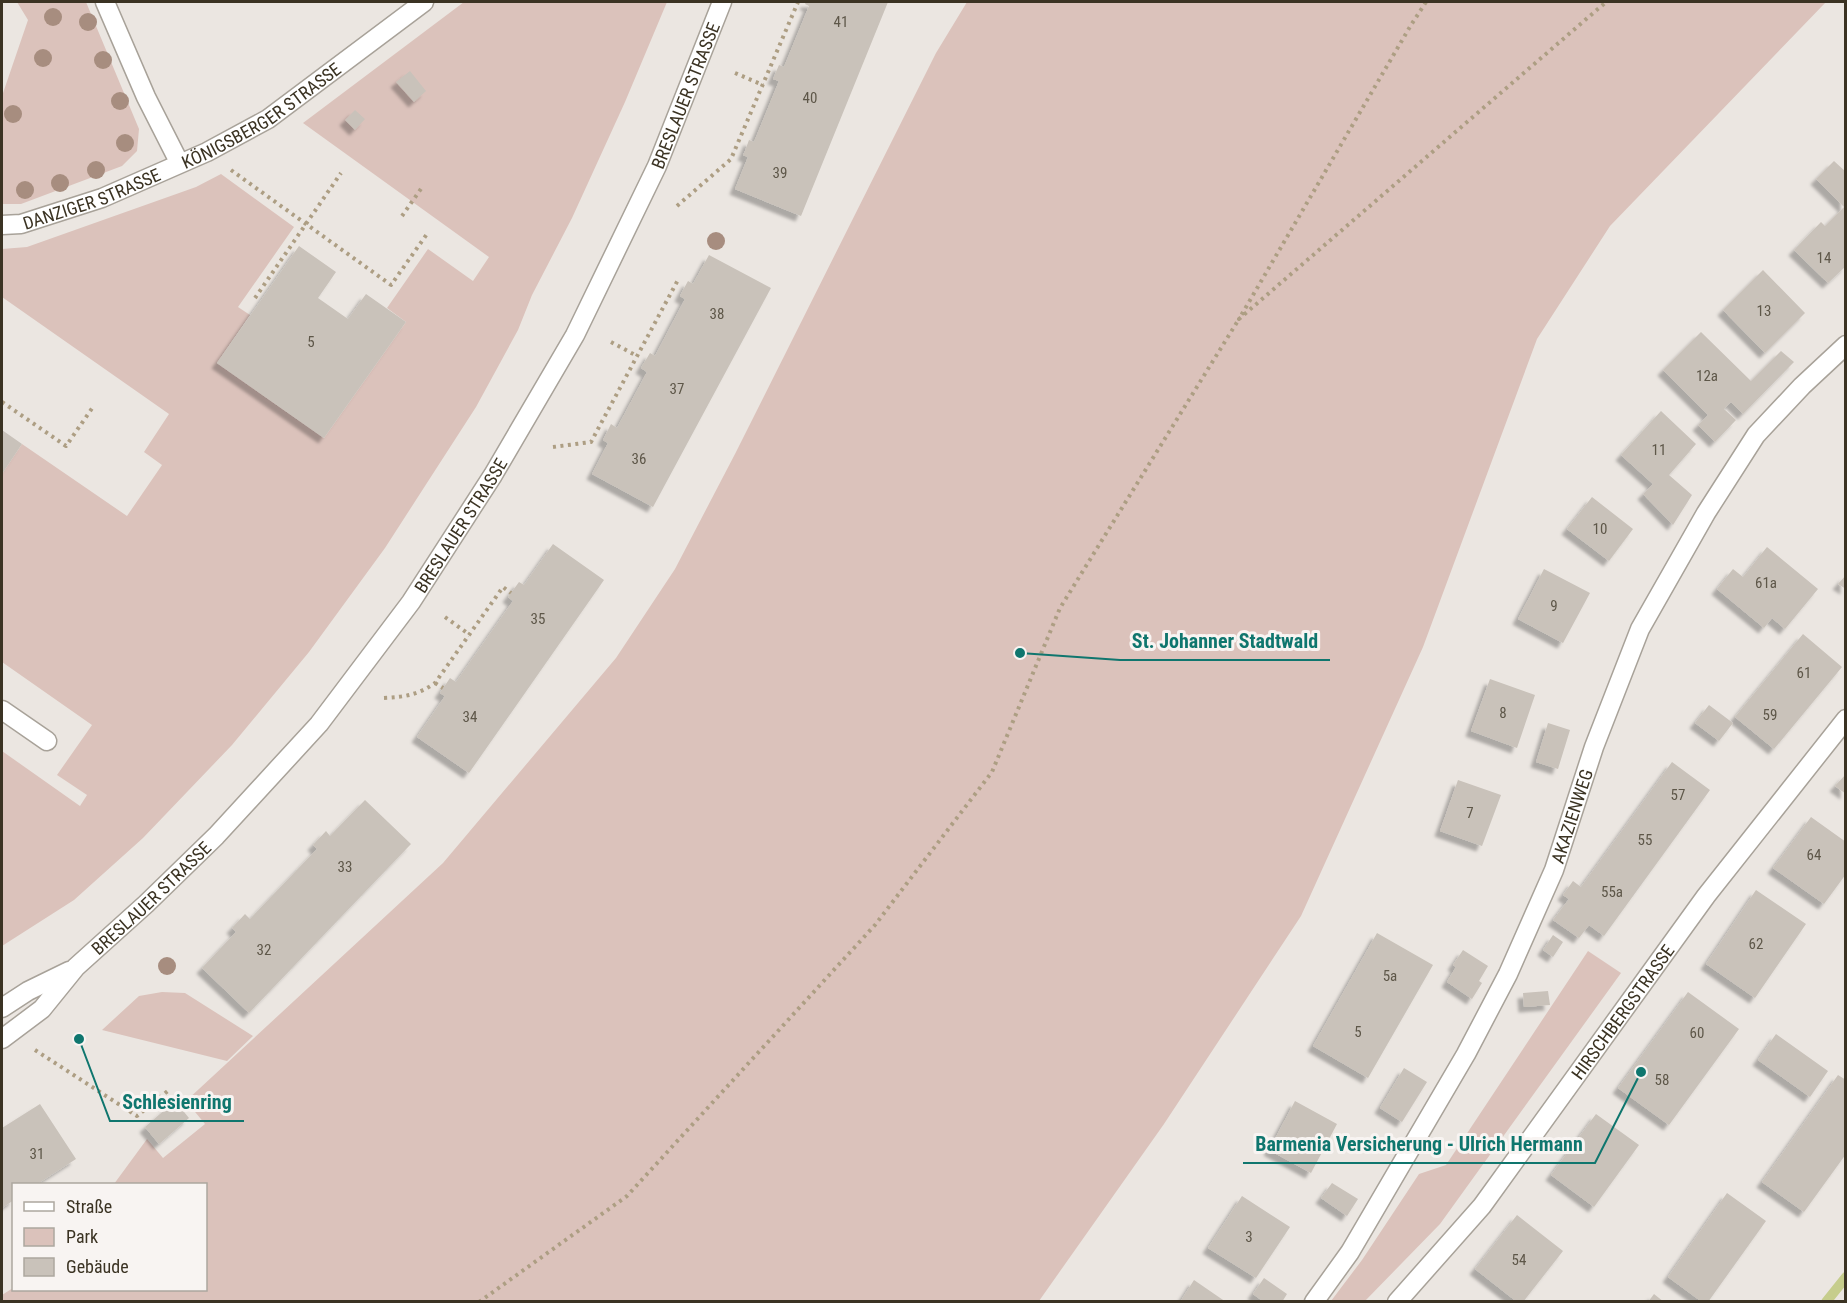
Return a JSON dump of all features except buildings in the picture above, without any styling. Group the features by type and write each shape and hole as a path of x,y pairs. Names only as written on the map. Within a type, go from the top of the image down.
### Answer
{"street":[{"name":"KÖNIGSBERGER STRASSE","path":"105,2 146,97 179,162 207,152 268,119 424,2"},
{"name":"BRESLAUER STRASSE","path":"2,1039 42,1009 75,968 146,904 216,836 319,724 411,602 458,531 575,335 657,166 722,2"},
{"name":"DANZIGER STRASSE","path":"2,225 21,224 102,198 179,162"},
{"name":"AKAZIENWEG","path":"1314,1302 1350,1252 1466,1054 1508,974 1554,870 1594,747 1640,629 1706,513 1756,435 1845,345"},
{"path":"2,710 47,741"},
{"name":"HIRSCHBERGSTRASSE","path":"1396,1302 1482,1206 1706,896 1845,719"},
{"name":"BRESLAUER STRASSE","path":"2,1008 28,991 75,968"}],"path":[{"path":"677,206 731,159 798,2"},
{"path":"479,1302 627,1196 875,925 992,772 1060,608 1239,319 1426,2"},
{"path":"1239,319 1606,2"},
{"path":"735,73 763,85"},
{"path":"207,152 391,285 427,234"},
{"path":"255,298 341,173"},
{"path":"402,216 423,186"},
{"path":"553,447 591,442 679,278"},
{"path":"611,342 637,356"},
{"path":"2,402 66,446 93,407"},
{"path":"384,698 407,697 422,692 435,683 503,587 511,593"},
{"path":"445,617 470,634"},
{"path":"435,683 443,688"},
{"path":"35,1050 137,1116 170,1090"}],"green space":[{"path":"17,2 86,2 139,129 137,151 122,166 21,204 2,204 2,96 28,20"},
{"path":"464,2 667,2 625,102 572,218 532,295 518,330 476,407 385,548 309,652 232,745 143,838 74,900 2,946 2,751 80,806 87,795 57,775 92,725 2,662 2,474 22,444 127,516 162,465 144,452 169,414 2,297 2,249 27,247 196,187 221,174 294,227 238,307 250,315 217,363 324,438 406,322 387,308 428,249 473,281 489,257 303,123"},
{"path":"967,2 1826,2 1610,226 1537,339 1423,647 1301,916 1164,1124 1039,1301 2,1301 2,1295 12,1289 12,1291 207,1291 207,1183 115,1183 147,1139 163,1158 205,1124 186,1101 443,863 616,658 675,569 936,53"},
{"path":"1588,951 1621,973 1440,1224 1365,1301 1331,1301 1362,1260 1419,1174 1446,1165"},
{"path":"162,992 185,993 253,1036 227,1061 102,1030 139,996"}],"waterway":[{"path":"1826,1302 1846,1277"}],"place":[{"name":"St. Johanner Stadtwald","path":"1020,653"},
{"name":"Schlesienring","path":"79,1039"},
{"name":"Barmenia Versicherung - Ulrich Hermann","path":"1641,1072"}]}
